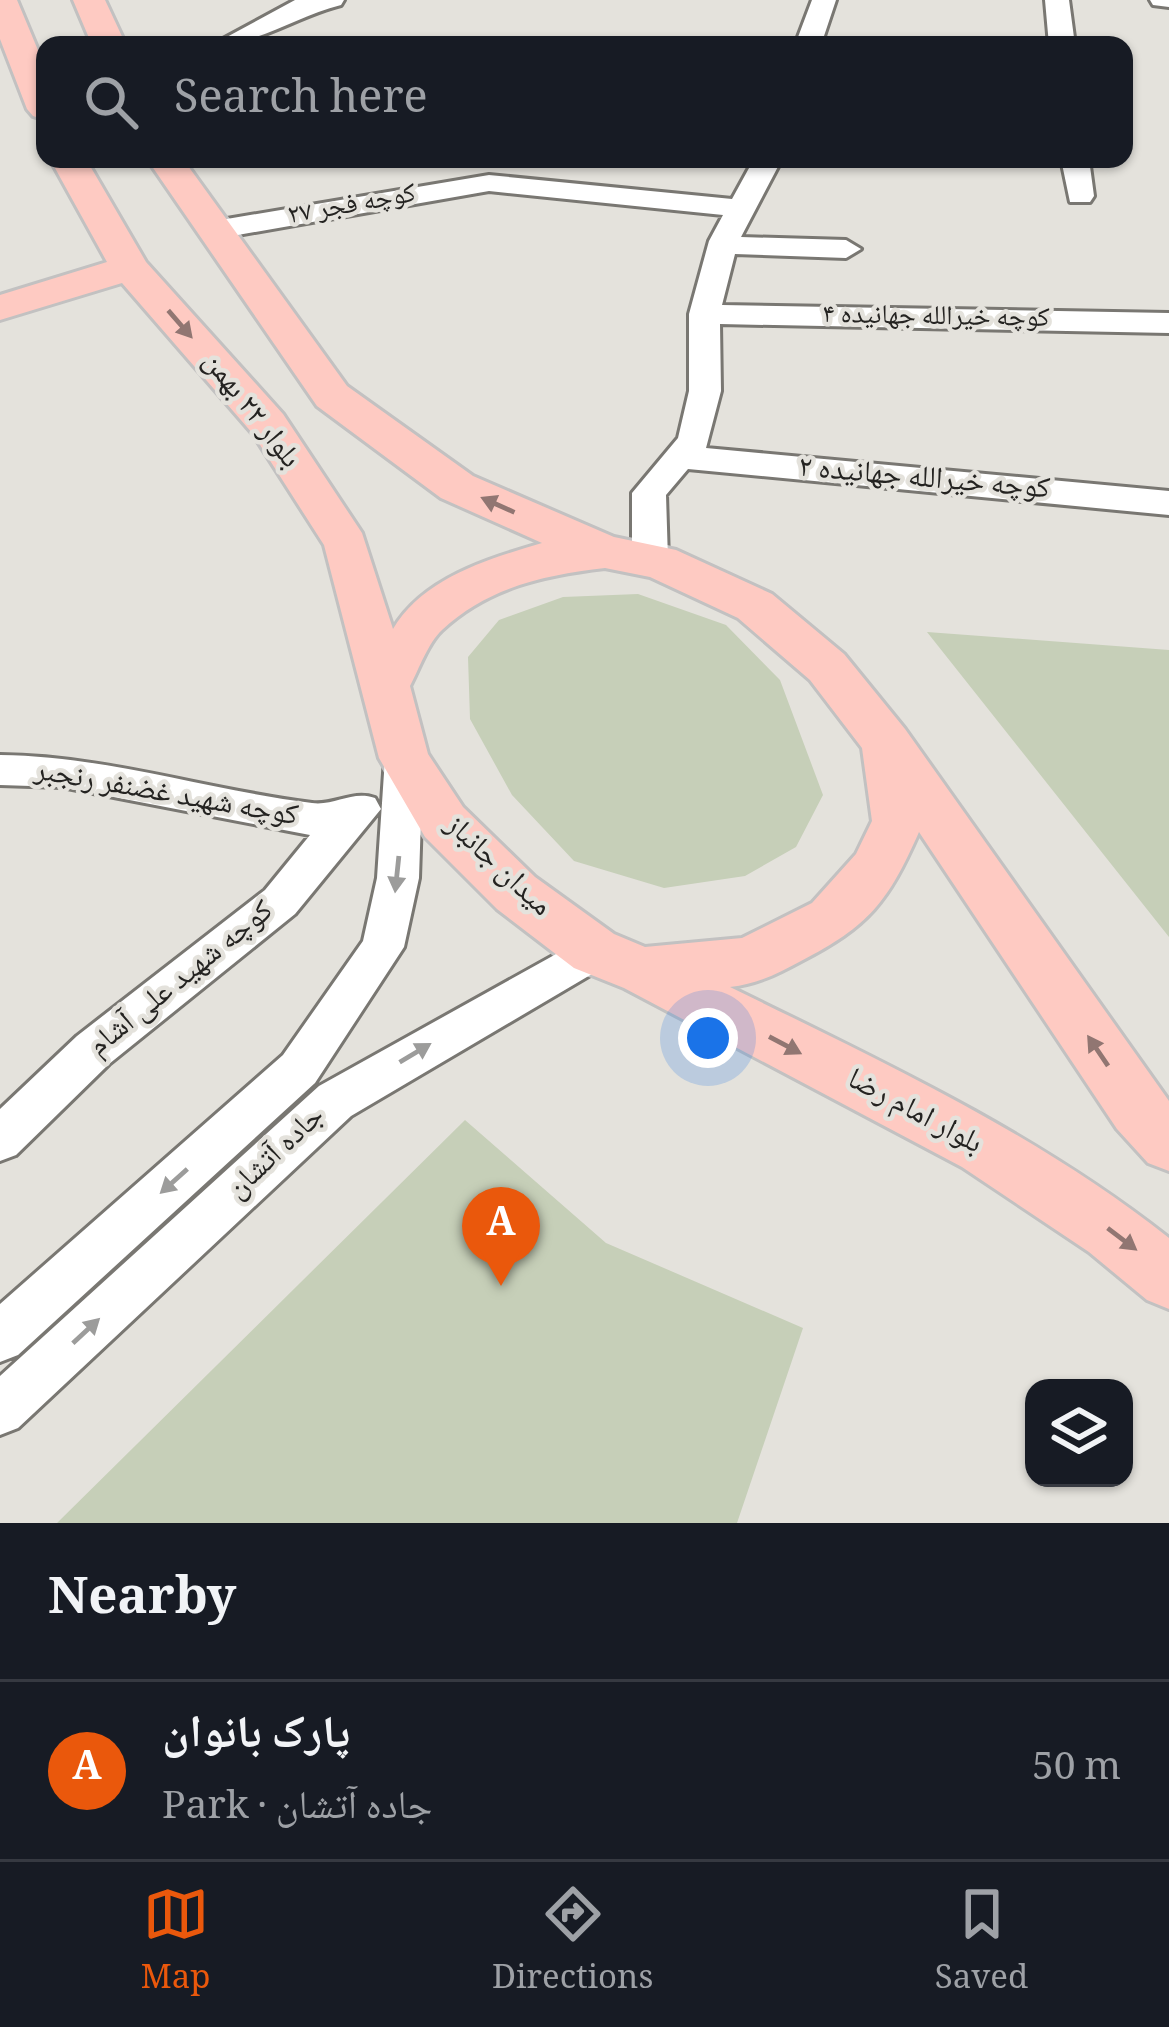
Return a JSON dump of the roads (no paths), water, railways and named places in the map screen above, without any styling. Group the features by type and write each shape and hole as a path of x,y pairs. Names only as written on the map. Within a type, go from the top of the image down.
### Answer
{"main road":[{"path":"89,0 105,36"},
{"path":"3,14 36,89"},
{"name":"بلوار ۲۲ بهمن","path":"73,168 130,268 268,424 346,544 385,686"},
{"path":"171,168 332,396 457,487 755,606 827,667 886,743 1138,1110 1169,1144"},
{"path":"0,308 130,268"},
{"path":"385,686 423,619 485,578 542,560 627,556"},
{"name":"میدان جانباز","path":"385,686 402,778 516,892 619,961"},
{"path":"619,961 749,961 831,919 876,869 898,821 886,743"},
{"name":"بلوار امام رضا","path":"619,961 1039,1182 1128,1242 1169,1278"}],"street":[{"path":"243,36 310,2 332,0"},
{"path":"811,36 824,0"},
{"path":"1057,0 1061,36"},
{"path":"627,556 649,493 694,441 705,391 704,314 722,245 762,168"},
{"path":"1076,168 1079,196"},
{"name":"کوچه فجر ۲۷","path":"215,230 490,183 738,208"},
{"path":"722,245 846,249"},
{"name":"کوچه خیرالله جهانیده ۴","path":"704,314 1169,324"},
{"name":"کوچه خیرالله جهانیده ۲","path":"680,457 1169,503"},
{"name":"کوچه شهید غضنفر رنجبر","path":"0,770 62,771 319,821 354,811 402,778"},
{"name":"جاده آتشان","path":"0,1337 299,1069 383,947 398,878 402,778"},
{"name":"کوچه شهید علی آشام","path":"0,1140 93,1050 280,902 354,811"},
{"name":"جاده آتشان","path":"0,1410 335,1101 619,961"},
{"path":"299,1069 335,1101"}],"place":[{"name":"پارک بانوان","path":"501,1286"}]}
